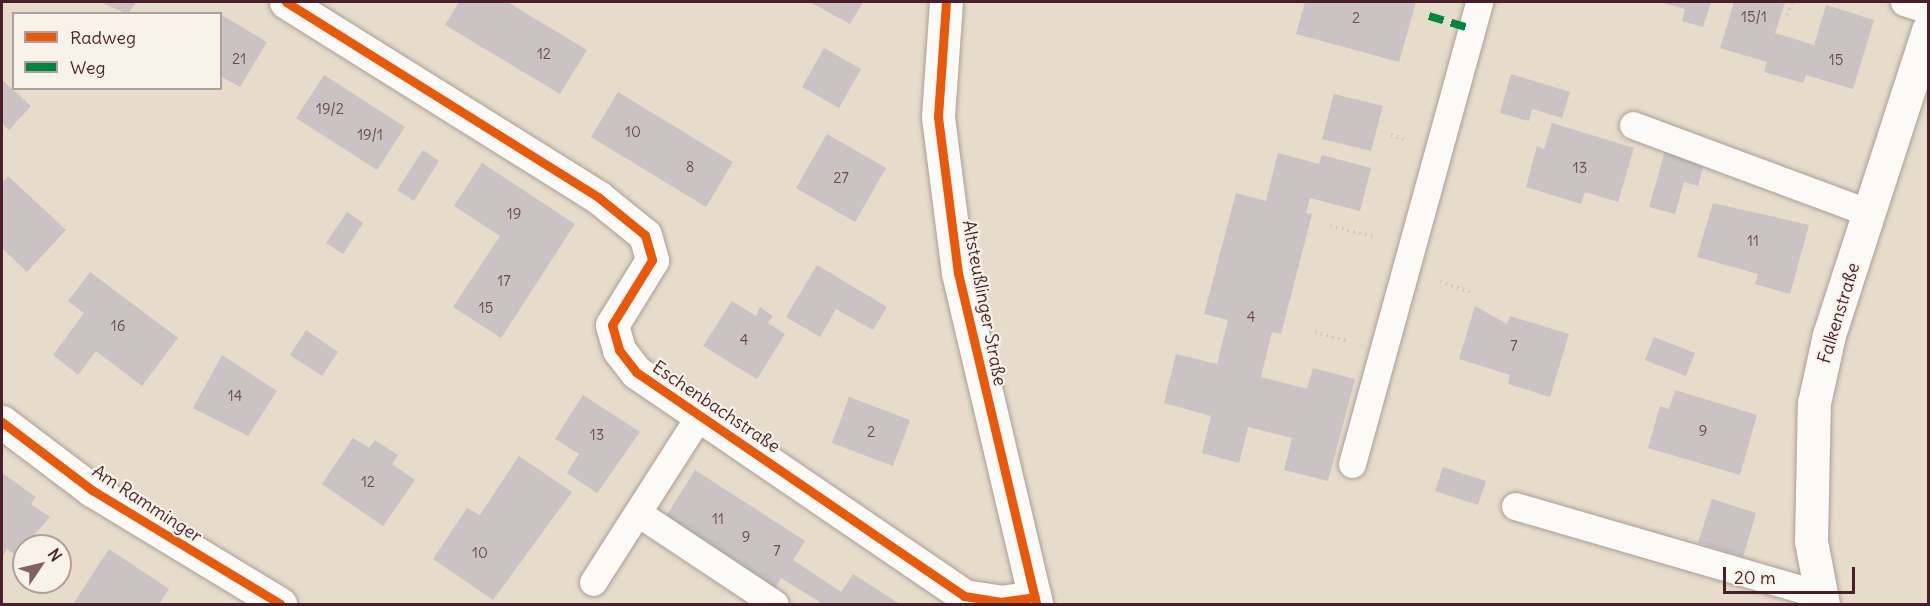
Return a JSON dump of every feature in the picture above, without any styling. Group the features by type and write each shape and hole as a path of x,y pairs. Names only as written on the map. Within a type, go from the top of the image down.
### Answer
{"street":[{"name":"Eschenbachstraße","path":"286,2 623,213 645,235 651,260 612,325 619,350 636,372 964,596 1000,602 1036,601"},
{"name":"Altsteußlinger Straße","path":"946,2 938,117 958,273 1036,601"},
{"name":"Falkenstraße","path":"1822,600 1811,541 1814,403 1829,335 1870,213 1918,110 1929,30"},
{"name":"Am Ramminger","path":"2,422 92,490 280,604"}],"lane":[{"path":"1352,464 1479,2"},
{"path":"1904,2 1929,10"},
{"path":"1633,125 1870,213"},
{"path":"593,582 699,416"},
{"path":"1515,506 1822,600"},
{"path":"638,513 775,604"}],"path":[{"path":"1787,15 1792,2"},
{"path":"1330,226 1412,245"}],"building":[{"path":"100,2 136,2 129,12 123,12"},
{"path":"459,2 507,2 587,50 560,94 445,25"},
{"path":"810,2 863,2 850,24"},
{"path":"1305,2 1416,2 1399,62 1296,34"},
{"path":"1660,2 1711,2 1703,27 1682,21 1685,9"},
{"path":"1734,2 1785,2 1775,33 1814,45 1826,5 1874,20 1853,89 1806,75 1803,83 1764,72 1767,62 1720,48"},
{"path":"222,15 267,42 240,87 222,77"},
{"path":"824,48 861,69 839,108 802,87"},
{"path":"1511,74 1570,92 1562,118 1532,109 1529,121 1500,113"},
{"path":"324,75 405,127 377,170 296,118"},
{"path":"2,80 31,106 9,130 2,123"},
{"path":"618,92 733,162 706,207 591,137"},
{"path":"1334,94 1383,106 1371,151 1322,139"},
{"path":"1552,123 1634,148 1618,202 1585,192 1581,204 1526,187 1537,146 1544,149"},
{"path":"827,134 886,168 855,222 796,188"},
{"path":"423,150 439,161 414,201 397,190"},
{"path":"1665,151 1705,159 1698,186 1684,182 1675,214 1649,207"},
{"path":"1278,153 1319,164 1322,155 1371,168 1360,211 1310,198 1306,213 1312,214 1281,334 1272,332 1261,377 1307,389 1313,368 1355,379 1328,481 1284,470 1292,438 1248,427 1239,463 1202,453 1211,416 1164,403 1176,354 1217,364 1228,320 1204,314 1236,193 1266,201"},
{"path":"482,163 575,224 501,338 453,307 500,236 454,206"},
{"path":"8,176 66,230 27,272 2,248 2,183"},
{"path":"1713,203 1809,225 1790,294 1755,284 1758,274 1697,257"},
{"path":"347,212 363,223 343,254 326,243"},
{"path":"817,265 887,307 873,330 836,309 820,337 786,317"},
{"path":"90,272 178,338 142,386 96,351 78,375 53,355 84,313 68,301"},
{"path":"732,301 756,316 760,307 773,316 768,323 785,334 757,379 703,346"},
{"path":"1475,306 1507,324 1510,316 1569,334 1550,397 1508,384 1510,375 1459,359"},
{"path":"306,330 338,352 322,376 290,355"},
{"path":"1654,337 1695,353 1686,376 1645,360"},
{"path":"222,355 277,391 248,436 193,408"},
{"path":"1675,390 1757,415 1740,475 1648,448 1660,406 1669,409"},
{"path":"583,395 640,432 597,493 567,473 579,454 555,439"},
{"path":"849,397 910,420 893,466 832,443"},
{"path":"353,438 369,448 375,440 398,455 392,464 415,480 383,526 322,484"},
{"path":"519,456 572,492 493,600 433,559 467,508 480,515"},
{"path":"1443,467 1486,481 1478,505 1435,491"},
{"path":"695,470 805,541 793,560 841,592 853,574 900,604 823,604 781,578 775,589 665,518"},
{"path":"2,473 36,497 31,504 50,517 35,534 12,534 12,553 7,549 2,557"},
{"path":"1712,499 1756,513 1743,557 1698,543"},
{"path":"109,549 169,589 159,604 73,604"}],"marked path":[{"path":"1429,16 1472,29"}],"cycle path":[{"path":"286,2 598,197 645,235 652,260 612,325 619,350 636,372 964,596 1000,602 1035,597"},
{"path":"946,2 938,117 958,273 1036,604"},
{"path":"2,422 92,490 280,604"}]}
